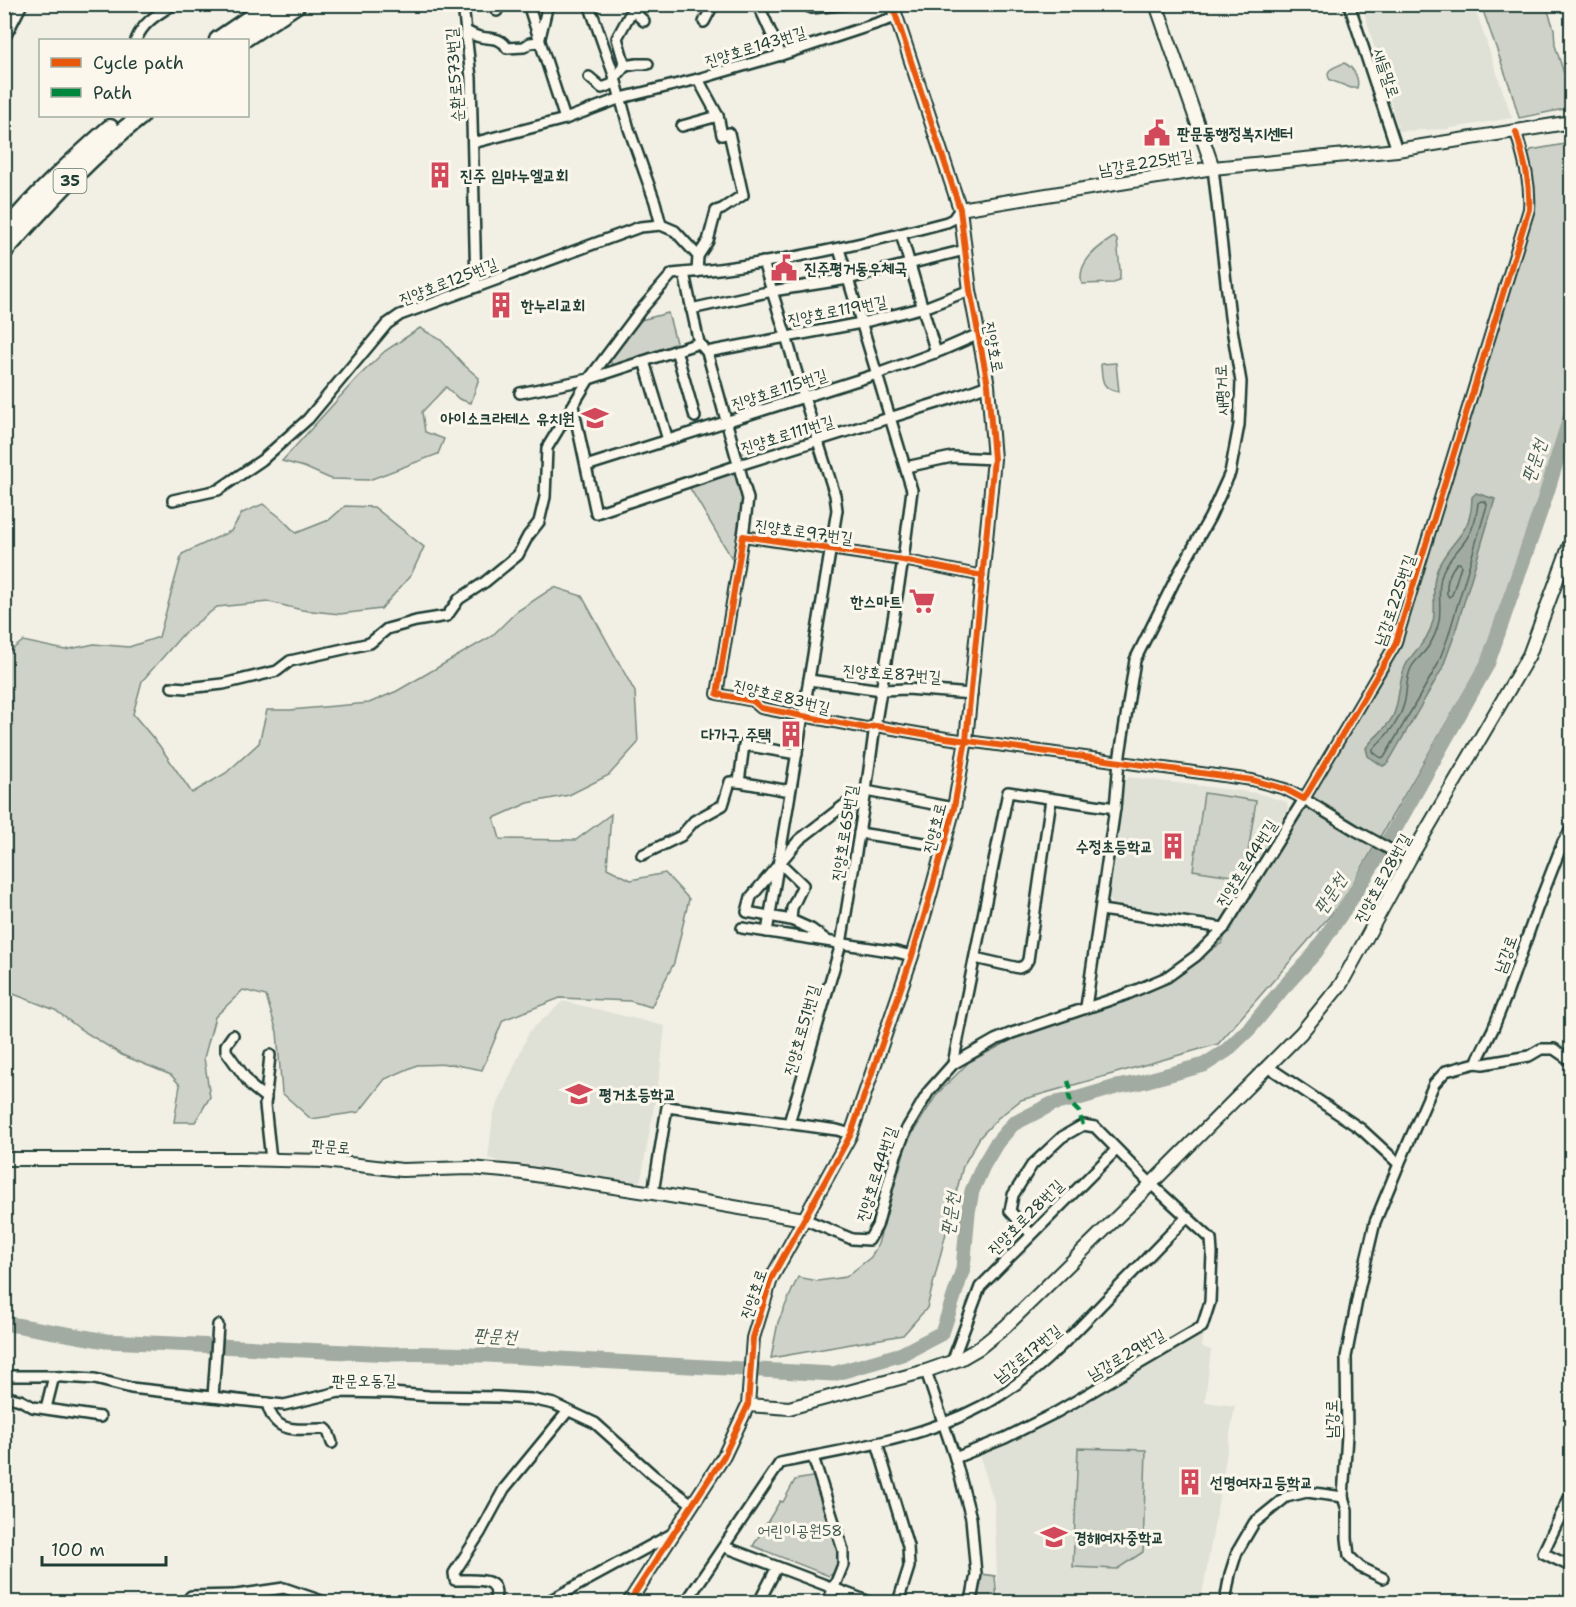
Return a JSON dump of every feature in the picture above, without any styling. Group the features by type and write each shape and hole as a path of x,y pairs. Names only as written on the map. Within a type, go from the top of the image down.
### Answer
{"highway":[{"path":"219,39 271,4"},
{"path":"244,39 297,4"},
{"name":"35","path":"4,232 75,158 123,117"},
{"name":"35","path":"4,251 78,173 140,117"}],"street":[{"path":"4,39 22,4"},
{"path":"136,39 140,31 154,16 174,4"},
{"name":"순환로573번길","path":"465,4 471,78 476,286"},
{"path":"489,4 497,11"},
{"path":"528,4 565,119"},
{"path":"540,42 548,4"},
{"path":"589,4 661,225 675,231 698,256"},
{"path":"704,22 716,4"},
{"path":"758,4 781,55"},
{"path":"802,4 812,8 848,4"},
{"name":"진양호로","path":"629,1602 724,1456 749,1400 753,1338 771,1279 851,1134 912,956 954,808 966,740 994,459 988,385 970,290 960,209 892,4"},
{"name":"새평거로","path":"1119,761 1135,660 1210,517 1230,473 1239,425 1241,382 1230,317 1213,168 1156,4"},
{"name":"새들말로","path":"1349,4 1397,150"},
{"path":"625,66 617,38 630,14 636,8 644,21"},
{"name":"진양호로143번길","path":"473,143 565,119 621,98 781,55 896,17"},
{"path":"466,31 479,37 500,40 506,44 507,48 540,42"},
{"path":"589,77 602,88 613,84 625,66 648,64"},
{"path":"697,272 698,256 708,241 716,211 743,195 729,133 722,135 718,116 698,79"},
{"path":"1553,125 1572,115"},
{"path":"682,126 718,116"},
{"name":"남강로225번길","path":"960,209 1213,168 1397,150 1572,122"},
{"name":"남강로225번길","path":"1304,799 1395,645 1529,208 1529,181 1516,132"},
{"path":"172,687 187,688 223,684 277,671 290,661 370,643 387,629 447,616 459,599 485,582 518,555 539,522 545,497 547,448 590,379 640,311 672,274 839,249 947,222 953,219 960,209"},
{"name":"진양호로125번길","path":"172,500 218,490 262,460 308,419 387,324 400,315 639,227 661,225"},
{"path":"901,234 936,353"},
{"path":"839,249 912,490 882,690"},
{"path":"691,309 772,291 848,279 965,250"},
{"name":"진양호로97번길","path":"763,262 835,495 837,510 803,716"},
{"path":"684,273 699,343 707,352 748,499 743,536"},
{"name":"진양호로119번길","path":"707,352 922,308 970,290"},
{"name":"진양호로115번길","path":"586,466 877,374 936,353 979,334"},
{"path":"520,393 590,379 699,343"},
{"path":"676,350 695,417"},
{"path":"644,361 668,440"},
{"name":"진양호로111번길","path":"586,466 596,513 988,385"},
{"path":"573,406 586,466"},
{"path":"906,467 952,457 994,459"},
{"name":"진양호로97번길","path":"717,694 743,536 903,560 983,576"},
{"name":"진양호로28번길","path":"749,1400 789,1408 926,1371 952,1362 979,1348 1005,1327 1301,1033 1341,984 1405,858 1529,655 1572,540"},
{"name":"진양호로87번길","path":"809,680 882,690 907,689 972,694"},
{"name":"진양호로65번길","path":"841,944 882,690"},
{"name":"진양호로83번길","path":"717,694 753,701 761,708 866,728 876,726 966,740"},
{"name":"진양호로83번길","path":"779,862 803,716"},
{"path":"966,740 1252,780 1278,787 1304,799 1405,858"},
{"path":"739,782 744,745 797,754"},
{"path":"1086,1007 1115,808 1119,761"},
{"path":"642,855 681,836 694,821 723,805 730,782 784,790 791,788"},
{"path":"831,942 791,920 747,912 751,897 799,840 866,791 954,808"},
{"path":"954,1064 1008,792 1115,808"},
{"path":"975,958 1019,968 1028,960 1051,799"},
{"name":"진양호로44번길","path":"804,1220 852,1239 868,1240 877,1226 896,1155 906,1130 929,1091 954,1064 1012,1032 1125,995 1167,977 1196,956 1224,928 1304,799"},
{"name":"남강로","path":"1383,1578 1360,1567 1349,1556 1347,1510 1343,1497 1347,1436 1346,1356 1375,1222 1434,1084 1446,1071 1476,1063 1493,1029 1563,842 1572,828"},
{"name":"진양호로","path":"859,833 944,846"},
{"path":"766,932 779,862"},
{"name":"진양호로65번길","path":"779,862 803,885 792,908 791,920"},
{"path":"741,892 751,897"},
{"path":"1101,910 1224,928"},
{"path":"742,928 912,956"},
{"name":"진양호로51번길","path":"789,1123 841,944"},
{"path":"233,1035 226,1045 226,1051 252,1087 266,1098"},
{"path":"1476,1063 1483,1064 1529,1056 1540,1049 1554,1049 1572,1062"},
{"path":"270,1055 265,1105 271,1160"},
{"path":"1267,1066 1361,1129 1400,1164"},
{"path":"652,1193 667,1107 837,1130 851,1134"},
{"path":"1031,1234 1010,1211 1013,1195 1032,1165 1062,1137 1083,1125 1095,1127 1186,1218"},
{"name":"진양호로28번길","path":"952,1362 980,1287 1116,1150"},
{"name":"판문로","path":"4,1159 324,1161 402,1170 470,1168 516,1172 652,1193 804,1220"},
{"name":"남강로17번길","path":"686,1602 780,1463 877,1443 943,1423 982,1406 1027,1376 1073,1335 1186,1218"},
{"name":"남강로29번길","path":"955,1458 1005,1438 1057,1412 1202,1327 1210,1302 1211,1239 1186,1218"},
{"path":"213,1397 218,1325"},
{"path":"926,1371 955,1458 970,1518 976,1574 971,1602"},
{"name":"판문오동길","path":"4,1376 96,1379 131,1388 284,1405 339,1392 531,1399 554,1404 595,1423 653,1475 692,1504"},
{"path":"46,1408 54,1376"},
{"path":"4,1396 20,1400 33,1407 100,1417"},
{"path":"267,1403 275,1422 282,1427 301,1430 326,1429 332,1443"},
{"path":"494,1602 495,1588 488,1581 455,1580 454,1573 480,1533 504,1489 568,1411"},
{"path":"877,1443 908,1546 909,1567 898,1602"},
{"path":"813,1456 843,1550 843,1565 828,1602"},
{"path":"1225,1602 1237,1552 1254,1524 1286,1497 1307,1492 1343,1497"},
{"path":"1569,1498 1543,1553 1572,1567"},
{"name":"진양호로","path":"547,1602 674,1533"},
{"path":"725,1547 870,1602"},
{"path":"759,1602 777,1567"},
{"path":"186,1602 191,1596 236,1594 284,1588 325,1602"},
{"path":"228,1602 236,1594"}],"shaded area":[{"path":"1362,5 1474,5 1512,118 1446,129 1399,131"},
{"path":"1129,777 1257,793 1287,802 1288,809 1221,920 1113,905 1108,898 1125,780"},
{"name":"평거초등학교","path":"563,1001 665,1026 660,1073 641,1180 634,1184 509,1165 488,1158 493,1115 529,1032"},
{"path":"1204,1332 1202,1347 1211,1350 1205,1402 1235,1406 1201,1602 998,1602 994,1502 979,1454 1008,1445"}],"green space":[{"path":"1481,5 1546,5 1554,29 1555,45 1571,96 1564,109 1519,118"},
{"path":"1344,63 1355,73 1358,80 1357,88 1330,80 1329,71"},
{"path":"1571,143 1571,402 1497,636 1342,902 1218,1044 1021,1100 998,1118 980,1137 963,1166 927,1308 903,1335 771,1358 778,1322 798,1277 818,1281 846,1277 871,1257 878,1244 907,1142 937,1094 969,1062 1019,1036 1169,982 1198,958 1222,943 1228,929 1390,667 1408,617 1533,206 1534,193 1527,156 1531,150"},
{"path":"1114,237 1117,240 1120,279 1114,283 1082,284 1082,269 1090,256"},
{"path":"668,313 677,346 614,365 609,361 641,320"},
{"path":"420,328 441,340 479,378 471,403 459,399 446,387 422,412 425,432 444,439 438,454 369,480 331,479 304,467 282,461 357,378 385,351"},
{"path":"1116,363 1119,392 1106,386 1102,375 1101,364"},
{"path":"736,470 745,499 734,562 688,485"},
{"path":"263,504 296,533 329,520 345,506 374,507 424,547 411,575 381,609 340,614 302,610 269,602 217,607 184,633 142,681 133,714 159,745 192,793 226,773 259,743 267,710 369,703 397,691 492,636 516,612 554,587 582,596 635,692 638,743 609,775 569,795 528,803 494,818 500,839 576,840 611,814 607,868 631,880 665,873 689,899 674,963 651,1007 630,1001 560,998 503,1020 482,1070 451,1064 417,1065 385,1079 359,1112 311,1119 282,1093 277,1032 266,996 243,990 215,1017 204,1058 210,1097 195,1122 174,1122 180,1085 171,1075 122,1055 80,1029 55,1010 11,993 5,995 5,655 23,641 65,650 94,644 129,647 159,637 182,554 231,531 242,513"},
{"path":"1204,793 1256,801 1244,878 1193,870"},
{"path":"1078,1448 1146,1450 1143,1552 1117,1569 1073,1567"},
{"name":"어린이공원58","path":"817,1476 839,1549 836,1572 829,1576 753,1546 795,1480"},
{"path":"981,1574 995,1576 997,1601 975,1602"}],"water":[{"path":"1476,493 1495,499 1453,639 1442,669 1388,763 1383,766 1368,756 1366,748 1393,716 1405,667 1431,629 1437,570 1464,530 1471,510 1472,497"}],"waterway":[{"name":"판문천","path":"4,1323 106,1341 393,1354 487,1355 833,1374 902,1354 942,1333 963,1269 972,1191 996,1144 1013,1124 1052,1104 1204,1065 1226,1051 1250,1028 1315,953 1392,834 1487,665 1546,495 1572,411"}],"marked path":[{"path":"1068,1081 1072,1105 1079,1112 1083,1125"}],"cycle path":[{"path":"629,1602 724,1456 748,1405 753,1338 771,1279 851,1134 928,903 954,808 966,740 994,459 988,385 970,290 960,209 892,4"},
{"path":"983,576 903,560 743,536 717,694 753,701 761,708 866,728 876,726 946,738 1252,780 1285,789 1304,799 1395,645 1529,209 1528,179 1516,132"}],"place":[{"name":"판문동행정복지센터","path":"1157,133"},
{"name":"진주 임마누엘교회","path":"440,175"},
{"name":"진주평거동우체국","path":"784,268"},
{"name":"한누리교회","path":"501,305"},
{"name":"아이소크라테스 유치원","path":"595,418"},
{"name":"한스마트","path":"922,601"},
{"name":"다가구 주택","path":"791,734"},
{"name":"수정초등학교","path":"1173,846"},
{"name":"평거초등학교","path":"579,1094"},
{"name":"선명여자고등학교","path":"1190,1482"},
{"name":"경해여자중학교","path":"1054,1537"}]}
